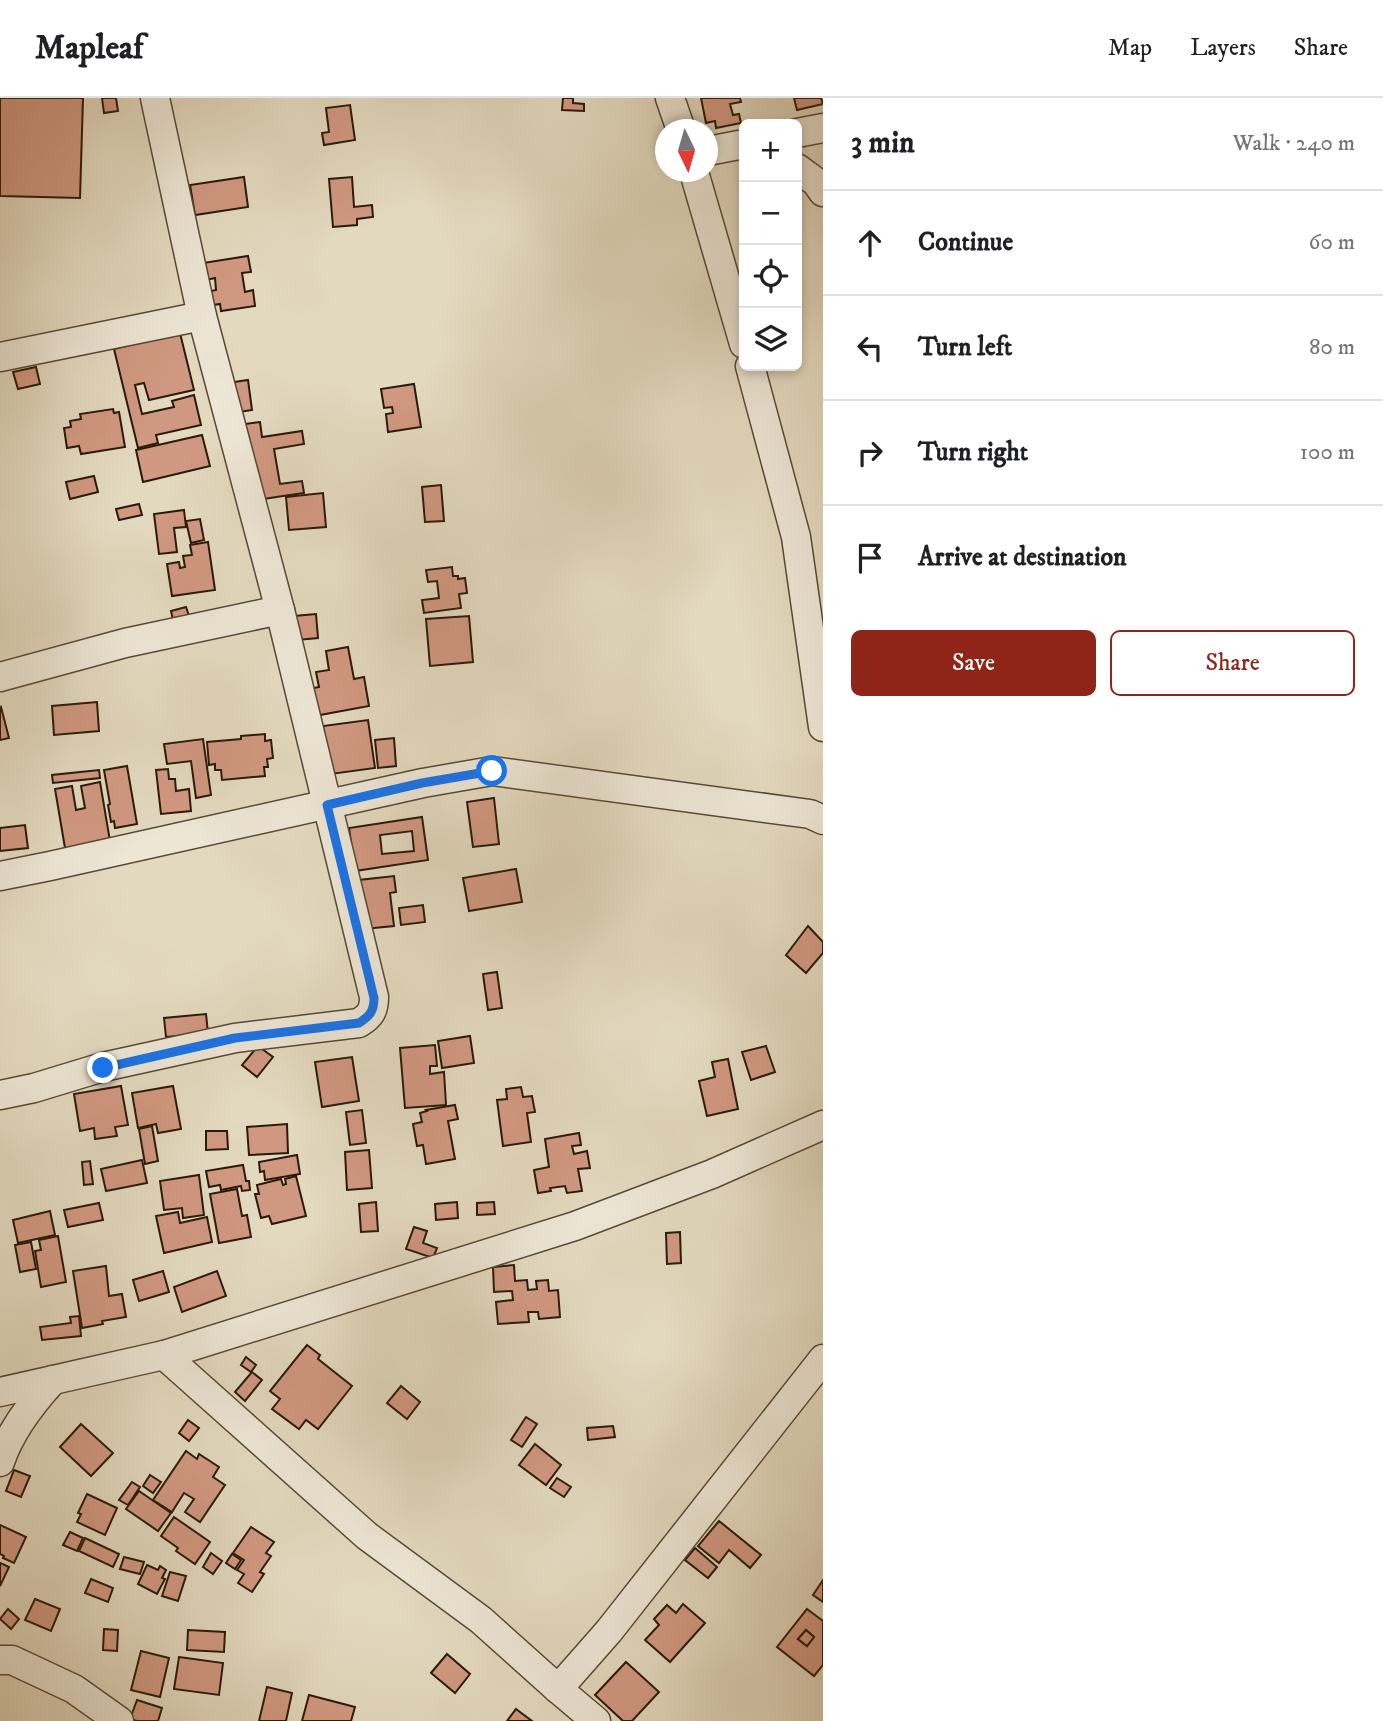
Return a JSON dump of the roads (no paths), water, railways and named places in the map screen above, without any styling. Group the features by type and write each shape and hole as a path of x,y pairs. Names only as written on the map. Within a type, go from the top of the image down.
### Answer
{"street":[{"path":"0,1095 235,1038 359,1023 369,1017 374,1008 374,998 280,610 202,316 155,98"},
{"path":"670,98 677,119"},
{"path":"802,132 823,128"},
{"path":"697,182 739,327"},
{"path":"0,357 202,316"},
{"path":"751,371 796,537 823,727"},
{"path":"0,677 125,643 280,610"},
{"path":"0,876 422,783 492,771 810,814 823,820"},
{"path":"0,1392 164,1355 575,1226 712,1174 823,1125"},
{"path":"164,1355 367,1536 481,1620 596,1721"},
{"path":"558,1689 609,1632 823,1359"},
{"path":"0,1462 6,1445 18,1426 53,1380"},
{"path":"0,1660 12,1660 74,1689 118,1721"}]}
